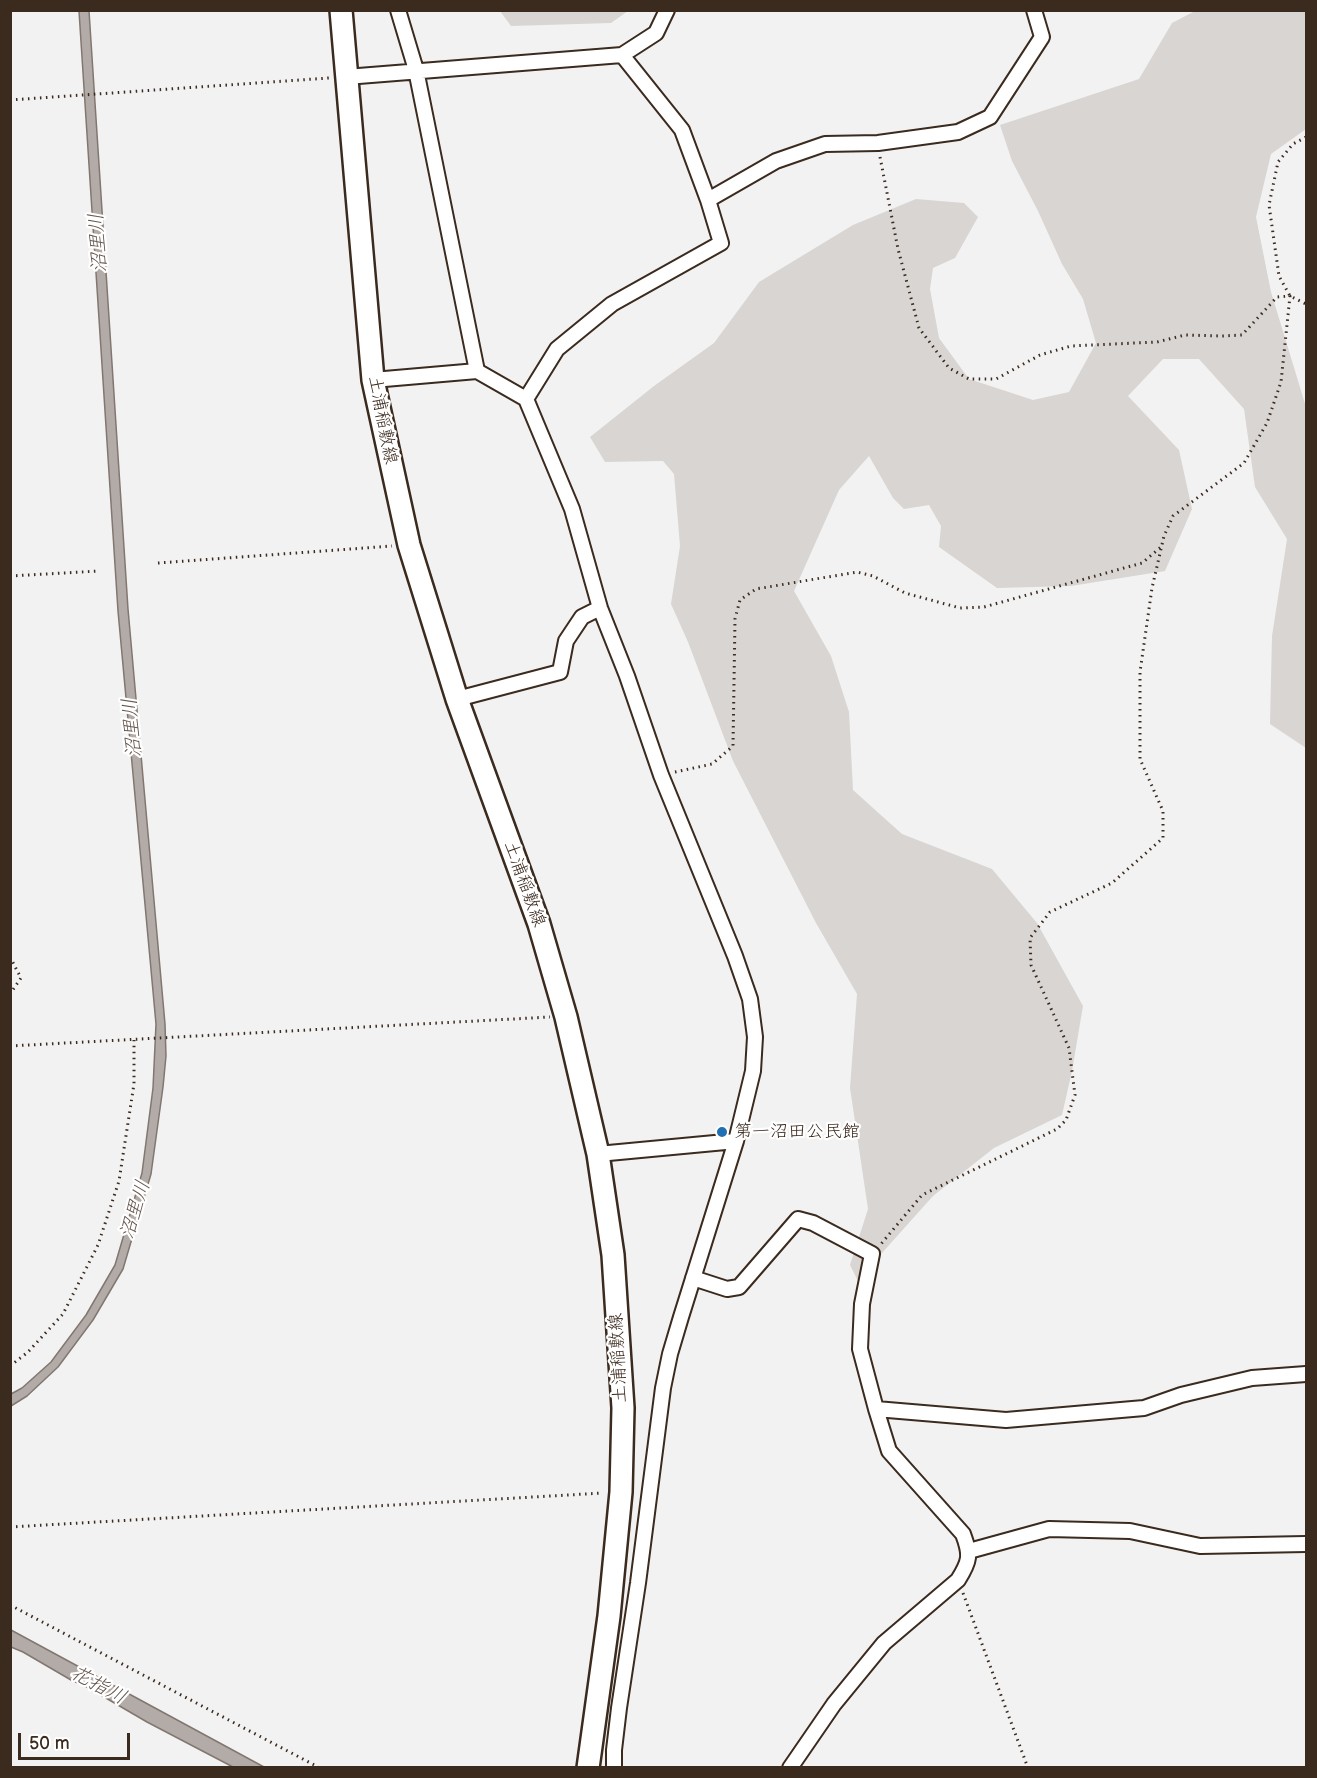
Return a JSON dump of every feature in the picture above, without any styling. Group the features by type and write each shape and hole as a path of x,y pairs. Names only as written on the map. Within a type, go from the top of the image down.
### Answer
{"main road":[{"name":"土浦稲敷線","path":"341,10 373,380 409,545 457,699 539,924 566,1017 598,1154 613,1255 623,1408 621,1492 609,1616 588,1767"}],"street":[{"path":"398,10 416,70 477,371"},
{"path":"346,77 622,55 656,33 667,10"},
{"path":"708,200 776,161 825,144 878,143 958,132 990,117 1042,37 1034,10"},
{"path":"526,399 557,349 612,304 721,243 682,130 622,55"},
{"path":"373,380 477,371 526,399 572,509 600,608 627,676 661,774 735,956 750,999 755,1036 753,1071 736,1141 670,1354 663,1388 619,1708 614,1767"},
{"path":"457,699 560,672 566,641 582,617 600,608"},
{"path":"598,1154 736,1141"},
{"path":"693,1278 728,1289 739,1287 798,1219 813,1223 872,1254 862,1304 860,1349 889,1450 963,1534 969,1551 965,1569 958,1580 884,1643 834,1704 790,1767"},
{"path":"876,1409 1006,1420 1144,1408 1181,1395 1252,1378 1306,1374"},
{"path":"969,1551 1049,1529 1130,1532 1200,1546 1306,1544"}],"path":[{"path":"10,100 346,77"},
{"path":"872,1254 922,1195 1057,1129 1065,1120 1076,1095 1069,1048 1031,965 1030,938 1050,912 1112,883 1163,838 1163,812 1140,759 1140,672 1152,588 1164,536 1173,516 1244,463 1268,423 1281,382 1290,296 1280,276 1269,205 1278,162 1293,144 1306,137"},
{"path":"878,143 898,249 919,328 949,368 969,379 996,379 1040,355 1071,346 1157,342 1185,335 1242,335 1277,297 1290,296 1306,304"},
{"path":"158,563 409,545"},
{"path":"661,774 712,764 733,746 735,619 740,600 756,589 857,572 873,576 905,593 960,608 984,607 1142,563 1162,546"},
{"path":"10,576 99,571"},
{"path":"10,957 21,978 10,994"},
{"path":"10,1046 566,1017"},
{"path":"10,1366 28,1352 63,1314 98,1245 120,1181 134,1084 134,1039"},
{"path":"10,1527 621,1492"},
{"path":"958,1580 1028,1767"},
{"path":"10,1605 320,1767"}],"shaded area":[{"path":"500,11 628,11 611,23 511,26"},
{"path":"1195,11 1306,11 1306,129 1271,154 1256,217 1271,292 1306,407 1306,748 1270,724 1272,636 1287,539 1255,487 1244,409 1199,359 1163,359 1128,396 1179,450 1192,509 1165,571 1071,586 997,588 939,547 941,526 929,505 904,509 893,498 869,456 839,490 794,591 831,656 849,712 853,790 902,834 992,869 1037,923 1083,1006 1062,1115 994,1148 933,1196 873,1263 859,1283 850,1265 868,1209 850,1088 857,994 816,923 733,761 688,642 671,604 680,546 674,474 663,461 605,462 590,437 654,386 714,343 759,282 853,225 916,199 964,203 978,217 955,258 933,268 930,289 939,338 969,379 1033,400 1069,392 1096,343 1083,299 1062,264 1012,161 1000,125 1139,79 1172,23"}],"water":[{"name":"沼里川","path":"79,11 89,11 128,609 166,1056 151,1174 123,1269 93,1320 58,1367 27,1396 11,1406 11,1394 22,1388 51,1362 86,1315 115,1265 142,1173 153,1088 156,1024 118,611"},
{"name":"花指川","path":"11,1630 264,1767 233,1767 147,1722 11,1647"}],"place":[{"name":"第一沼田公民館","path":"722,1132"}]}
